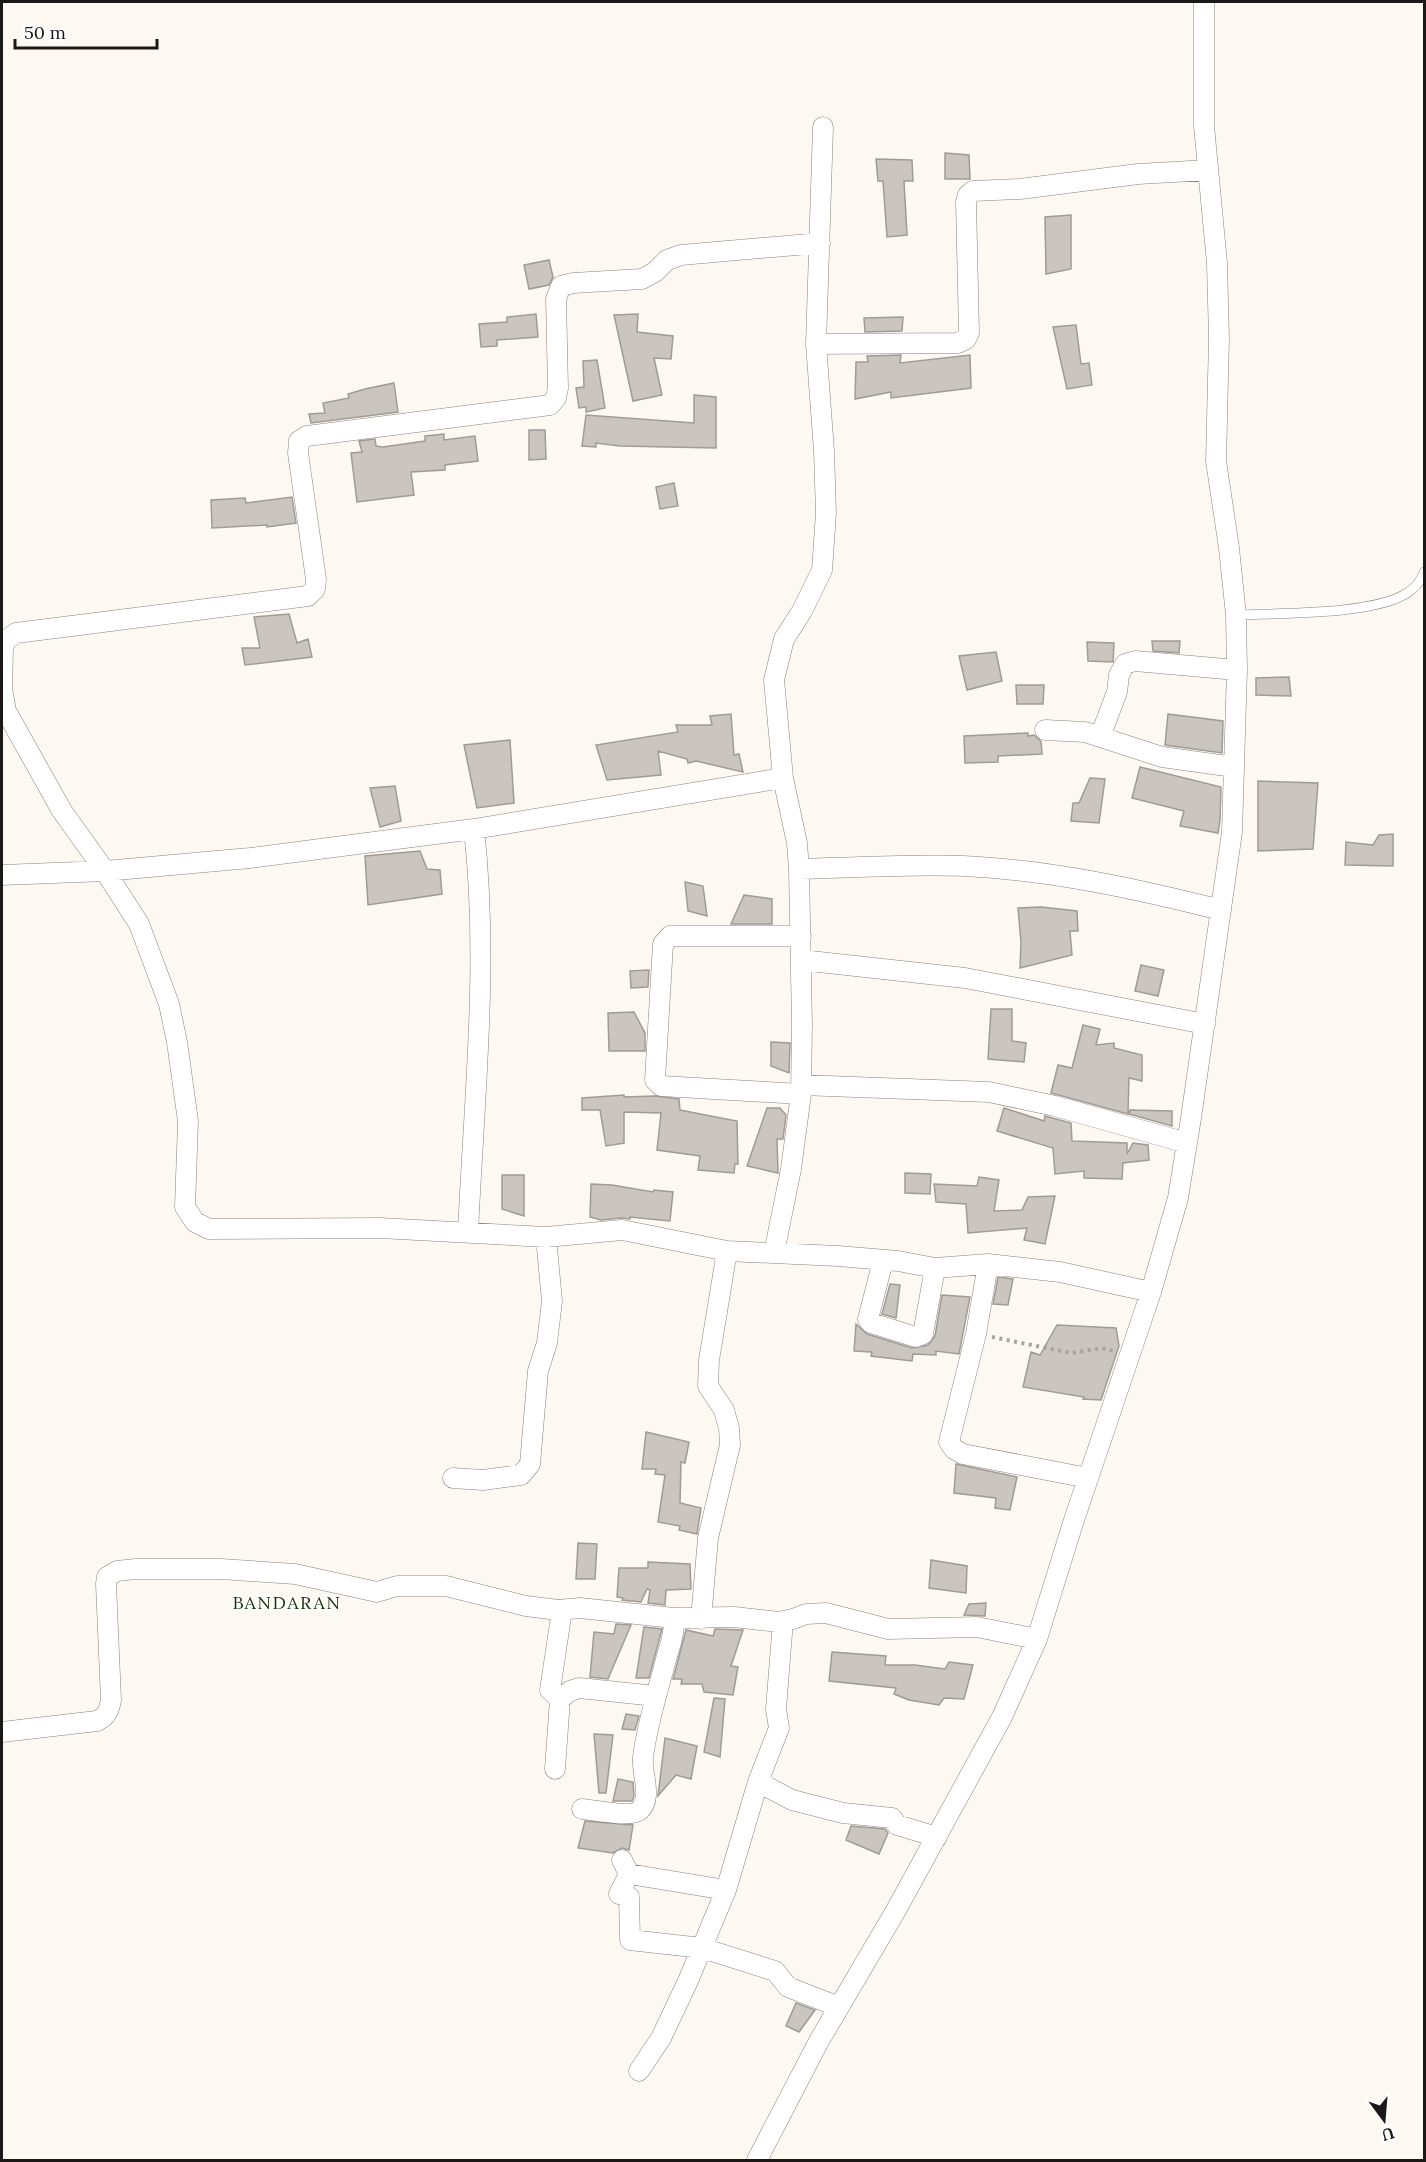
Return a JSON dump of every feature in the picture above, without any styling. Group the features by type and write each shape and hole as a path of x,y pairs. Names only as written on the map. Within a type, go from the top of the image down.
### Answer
{"street":[{"path":"757,2160 819,2041 937,1837 1002,1718 1037,1639 1151,1292 1178,1198 1232,832 1237,670 1236,615 1216,461 1219,338 1216,263 1204,126 1204,2"},
{"path":"774,1253 791,1169 801,1090 801,936 797,843 783,778 774,680 784,639 802,611 822,570 826,513 816,344 823,127"},
{"path":"816,344 958,343 966,339 969,333 966,202 972,191 1020,189 1138,174 1208,170"},
{"path":"820,243 681,255 667,260 655,272 642,279 573,283 561,286 556,299 558,388 556,398 550,405 307,436 299,441 298,453 316,579 315,589 308,596 16,633 6,640 3,648 2,689 6,711 62,811 139,924 169,1004 177,1042 188,1121 185,1207 195,1222 209,1229 380,1228 546,1237 622,1230 727,1251 838,1256 935,1268 988,1264 1060,1272 1151,1292"},
{"path":"1101,737 1117,692 1119,675 1125,664 1135,661 1237,670"},
{"path":"1045,730 1085,732 1161,757 1234,767"},
{"path":"2,875 105,871 250,858 474,829 783,778"},
{"path":"468,1233 479,1023 479,879 474,829"},
{"path":"799,869 963,866 1012,870 1142,890 1221,910"},
{"path":"801,936 670,936 666,939 663,944 655,1080 657,1084 661,1086 801,1090 989,1092 1055,1106 1187,1143"},
{"path":"801,960 965,978 1205,1024"},
{"path":"453,1478 483,1480 521,1475 530,1464 538,1371 547,1343 552,1301 546,1237"},
{"path":"701,1619 708,1538 730,1445 729,1428 724,1410 708,1386 709,1360 727,1251"},
{"path":"883,1261 868,1319 871,1323 916,1336 923,1334 935,1268"},
{"path":"988,1264 976,1334 949,1442 954,1449 963,1454 1088,1478"},
{"path":"2,1732 97,1721 105,1717 111,1700 107,1577 117,1571 136,1569 221,1569 284,1574 377,1592 397,1586 446,1586 526,1606 562,1610 580,1608 674,1618 734,1617 783,1621 806,1614 826,1613 888,1629 977,1627 1037,1639"},
{"path":"560,1699 550,1690 562,1610"},
{"path":"582,1809 628,1814 636,1813 642,1808 646,1792 642,1767 643,1754 656,1696 674,1634 674,1618"},
{"path":"639,2071 661,2038 726,1890 758,1782 779,1728 776,1709 783,1621"},
{"path":"555,1769 560,1699 570,1690 579,1688 656,1696"},
{"path":"758,1782 792,1800 843,1813 892,1818 897,1825 937,1837"},
{"path":"726,1890 626,1867 619,1894 629,1897 630,1940 702,1948 775,1971 788,1987 839,2007"}],"lane":[{"path":"1236,615 1354,609 1388,602 1407,593 1421,581 1425,572"}],"path":[{"path":"976,1334 1071,1353 1102,1348 1130,1354"}],"building":[{"path":"945,153 969,155 970,179 945,179"},
{"path":"876,159 912,160 913,181 904,181 907,235 887,237 883,181 878,181"},
{"path":"1071,215 1071,269 1046,274 1045,217"},
{"path":"549,260 553,277 549,285 529,289 524,265"},
{"path":"536,314 538,337 497,340 497,346 481,347 479,324 507,322 507,317"},
{"path":"638,314 637,332 673,336 671,359 654,358 662,395 633,401 614,315"},
{"path":"903,317 902,331 865,332 864,318"},
{"path":"1076,325 1081,364 1089,363 1092,385 1067,389 1053,327"},
{"path":"901,355 900,363 970,355 971,388 891,398 891,392 855,399 856,362 868,362 867,356"},
{"path":"597,360 605,408 586,412 586,407 579,408 576,388 584,387 583,361"},
{"path":"394,383 398,412 311,423 309,414 325,413 323,403 349,398 348,394"},
{"path":"694,395 716,397 716,448 620,446 596,443 596,447 582,446 586,415 694,423"},
{"path":"529,430 545,430 546,459 529,460"},
{"path":"444,434 444,440 475,436 478,461 445,465 445,470 411,472 414,495 357,502 351,453 362,452 359,441 375,439 376,446 383,447 425,441 425,436"},
{"path":"674,483 678,506 660,509 656,487"},
{"path":"292,497 296,523 267,527 267,525 212,528 211,500 245,498 246,503"},
{"path":"289,614 297,643 308,639 312,657 245,665 242,648 260,648 254,617"},
{"path":"1152,641 1180,641 1179,653 1153,651"},
{"path":"1087,642 1114,643 1113,662 1088,661"},
{"path":"996,652 1002,681 967,690 959,656"},
{"path":"1289,677 1291,696 1256,695 1256,678"},
{"path":"1016,685 1044,685 1043,704 1017,704"},
{"path":"731,714 734,755 739,754 743,772 696,761 688,763 687,759 658,751 661,775 607,780 596,745 678,732 676,725 712,725 710,716"},
{"path":"1168,714 1223,721 1222,753 1165,745"},
{"path":"1028,733 1028,736 1034,735 1041,741 1042,754 998,756 998,762 965,763 964,736"},
{"path":"510,740 514,803 477,808 464,745"},
{"path":"1140,767 1221,787 1218,833 1180,826 1184,811 1132,798"},
{"path":"1090,778 1105,779 1099,823 1071,821 1073,803 1079,803"},
{"path":"1258,781 1318,783 1313,849 1258,851"},
{"path":"395,786 401,821 380,827 370,788"},
{"path":"1393,834 1393,866 1345,865 1346,842 1373,845 1379,835"},
{"path":"420,851 427,869 440,870 442,894 368,905 365,856"},
{"path":"685,882 703,886 707,916 688,911"},
{"path":"744,895 772,899 772,924 731,924"},
{"path":"1041,907 1077,911 1078,931 1070,931 1072,955 1020,968 1021,942 1018,908"},
{"path":"1141,965 1164,970 1158,996 1135,991"},
{"path":"649,970 648,987 631,988 630,971"},
{"path":"991,1009 1012,1009 1012,1041 1026,1043 1024,1062 988,1059"},
{"path":"634,1012 645,1033 645,1051 609,1051 608,1013"},
{"path":"1083,1025 1100,1029 1096,1045 1114,1043 1114,1048 1142,1055 1142,1081 1129,1078 1128,1114 1051,1093 1058,1065 1072,1068"},
{"path":"771,1042 790,1043 789,1073 771,1066"},
{"path":"624,1095 624,1097 655,1096 679,1099 680,1110 737,1121 738,1164 735,1164 734,1173 698,1170 700,1156 657,1150 661,1113 624,1112 624,1143 606,1146 600,1110 582,1110 582,1098"},
{"path":"767,1108 780,1108 786,1115 783,1139 777,1139 778,1173 747,1166"},
{"path":"1004,1108 1044,1121 1045,1116 1071,1123 1072,1141 1127,1143 1127,1154 1133,1143 1148,1145 1149,1160 1123,1163 1122,1179 1084,1178 1084,1171 1055,1174 1053,1148 997,1131"},
{"path":"1130,1110 1172,1111 1172,1126 1129,1114"},
{"path":"905,1173 931,1174 930,1194 905,1193"},
{"path":"502,1175 524,1175 524,1216 502,1209"},
{"path":"979,1177 999,1180 994,1211 1022,1210 1028,1197 1055,1196 1045,1244 1024,1240 1027,1228 968,1233 966,1204 936,1202 934,1184 977,1186"},
{"path":"591,1184 653,1192 654,1190 673,1192 670,1221 630,1217 630,1219 601,1220 590,1217"},
{"path":"998,1277 1013,1279 1008,1305 993,1304"},
{"path":"890,1284 900,1285 896,1318 882,1314"},
{"path":"942,1295 970,1297 959,1354 936,1351 936,1355 913,1354 912,1361 871,1356 872,1352 854,1351 856,1324 867,1334 912,1348 928,1345 935,1336"},
{"path":"1057,1325 1116,1328 1119,1346 1101,1400 1083,1399 1084,1397 1023,1387 1031,1352 1040,1355"},
{"path":"646,1432 689,1442 685,1463 681,1462 680,1503 701,1508 697,1534 679,1530 680,1526 658,1522 665,1475 655,1474 656,1469 642,1469"},
{"path":"956,1464 1017,1477 1010,1510 995,1508 996,1498 954,1493"},
{"path":"578,1543 597,1544 595,1579 576,1579"},
{"path":"931,1560 967,1566 966,1593 929,1588"},
{"path":"648,1562 690,1564 691,1589 666,1590 665,1605 648,1603 650,1590 647,1589 641,1602 622,1600 623,1598 617,1597 619,1568 648,1568"},
{"path":"986,1603 985,1616 964,1615 969,1604"},
{"path":"616,1624 631,1625 608,1679 590,1677 594,1632 614,1634"},
{"path":"644,1627 662,1629 649,1678 636,1678"},
{"path":"715,1629 743,1630 731,1666 738,1667 733,1695 704,1692 702,1684 681,1684 682,1679 673,1679 686,1630 713,1636"},
{"path":"832,1652 886,1656 885,1665 915,1665 945,1669 949,1662 973,1665 964,1699 944,1698 939,1705 909,1700 894,1694 896,1688 829,1681"},
{"path":"714,1698 725,1699 720,1757 704,1752"},
{"path":"626,1714 639,1716 635,1730 622,1729"},
{"path":"594,1734 613,1735 606,1793 599,1793"},
{"path":"665,1738 697,1746 691,1779 676,1775 658,1796"},
{"path":"618,1779 633,1782 632,1801 613,1801"},
{"path":"585,1821 633,1825 629,1850 622,1848 613,1853 578,1848"},
{"path":"851,1826 885,1829 888,1833 879,1854 846,1840"},
{"path":"796,2003 815,2010 799,2032 786,2026"}],"district":[{"name":"BANDARAN","path":"287,1603"}]}
